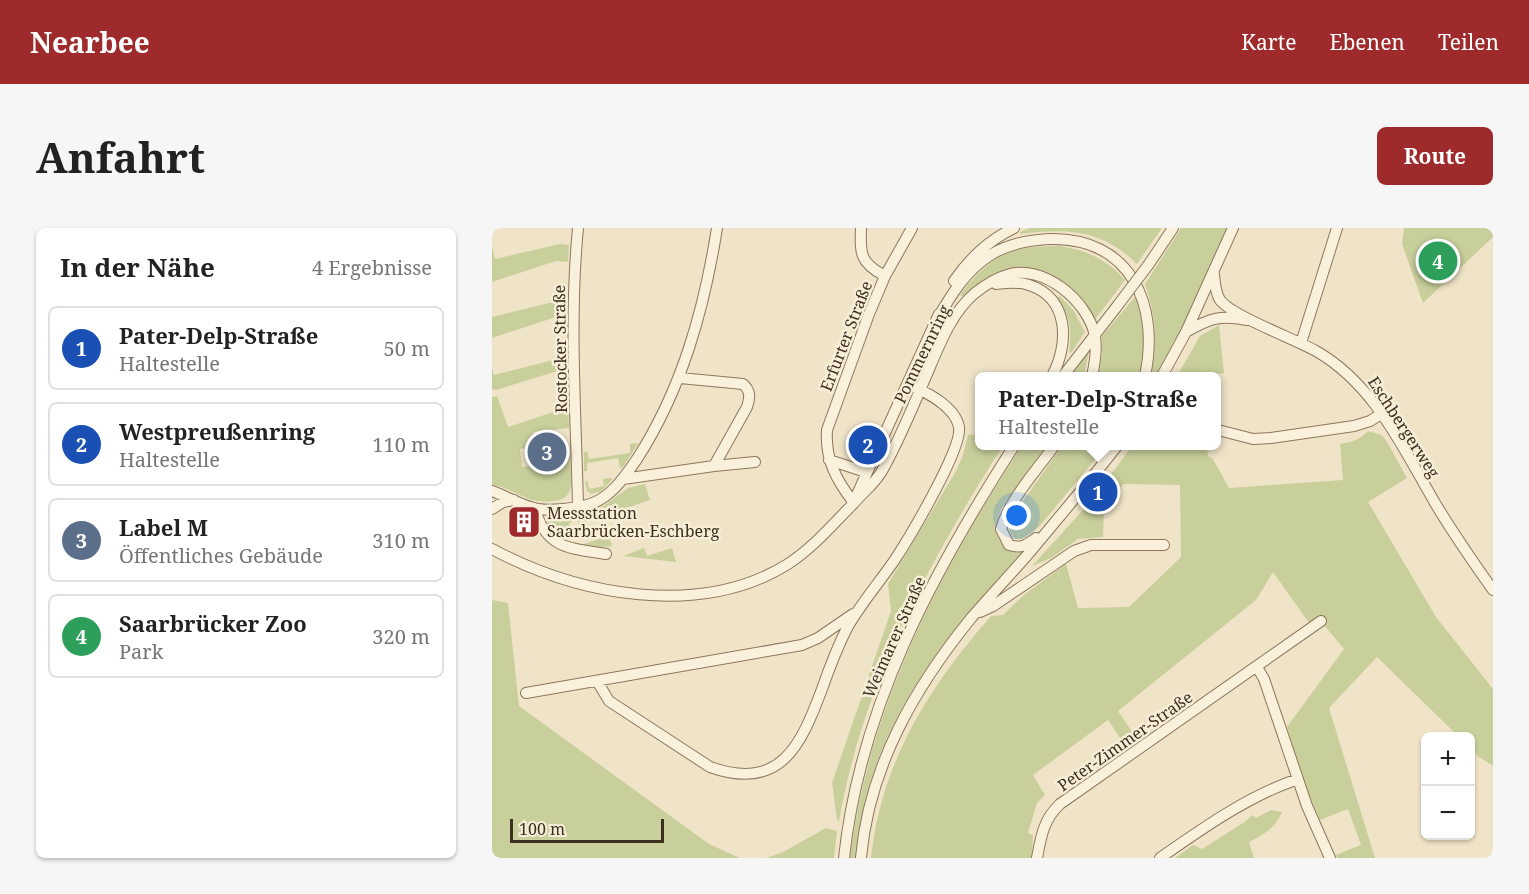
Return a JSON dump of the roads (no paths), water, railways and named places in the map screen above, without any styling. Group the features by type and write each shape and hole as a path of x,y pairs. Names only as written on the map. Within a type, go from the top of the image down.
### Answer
{"street":[{"name":"Rostocker Straße","path":"578,228 574,319 578,507"},
{"path":"492,491 535,509 578,507 601,499 623,479 649,440 680,378 702,307 717,228"},
{"path":"861,228 860,249 864,261 871,269 885,276"},
{"name":"Erfurter Straße","path":"854,502 839,482 829,460 826,445 827,430 885,276 912,228"},
{"name":"Pommernring","path":"854,502 949,288 965,265 984,248 1014,228"},
{"path":"1066,372 1149,264 1173,228"},
{"path":"1164,372 1214,274 1233,228"},
{"path":"1301,344 1337,228"},
{"name":"Pommernring","path":"936,321 953,291 971,270 991,255 1025,241 1059,239 1076,241 1107,253 1123,266 1139,289 1146,308 1149,326 1149,352 1146,372"},
{"name":"Pommernring","path":"492,549 554,575 612,590 665,595 715,591 752,581 787,564 821,539 876,480 883,470 955,316 965,302 987,285 1006,275 1015,273 1046,279 1074,297 1089,320 1094,334 1093,372"},
{"name":"Eschbergerweg","path":"1214,274 1216,291 1221,301 1342,368 1359,383 1493,590"},
{"path":"987,285 1009,283 1029,285 1039,289 1054,304 1064,325 1065,336 1054,372"},
{"name":"Eschbergerweg","path":"1186,332 1213,318 1226,317 1254,321"},
{"path":"680,378 743,384 748,389 750,398 747,407 714,466"},
{"path":"597,681 609,701 710,767 729,774 745,775 765,771 788,756 804,735 835,654 856,612 896,558 948,466 958,443 959,428 956,419 939,402 908,384"},
{"path":"1221,431 1253,438 1271,438 1354,426 1370,421 1381,414"},
{"name":"Weimarer Straße","path":"844,858 858,774 885,691 904,643 954,542 1012,450"},
{"path":"1050,527 1024,547 1019,548 1009,545 1001,529 1011,506 1051,450"},
{"path":"861,858 869,807 886,752 921,687 974,616 1113,450"},
{"path":"829,460 866,472"},
{"path":"623,479 755,462"},
{"path":"492,509 503,501 514,500"},
{"path":"535,509 544,532 553,541 606,554"},
{"path":"974,616 993,606 1074,550 1091,545 1164,545"},
{"path":"526,693 802,645 818,638 856,612"},
{"name":"Peter-Zimmer-Straße","path":"1037,858 1045,824 1049,815 1060,804 1321,621"},
{"path":"1257,667 1264,679 1312,819 1330,858"},
{"path":"1160,858 1234,810 1278,786 1298,779"}],"place":[{"name":"Saarbrücker Zoo","path":"1438,261"},
{"name":"Westpreußenring","path":"868,445"},
{"name":"Label M","path":"547,452"},
{"name":"Pater-Delp-Straße","path":"1098,492"},
{"name":"Messstation Saarbrücken-Eschberg","path":"524,522"}]}
